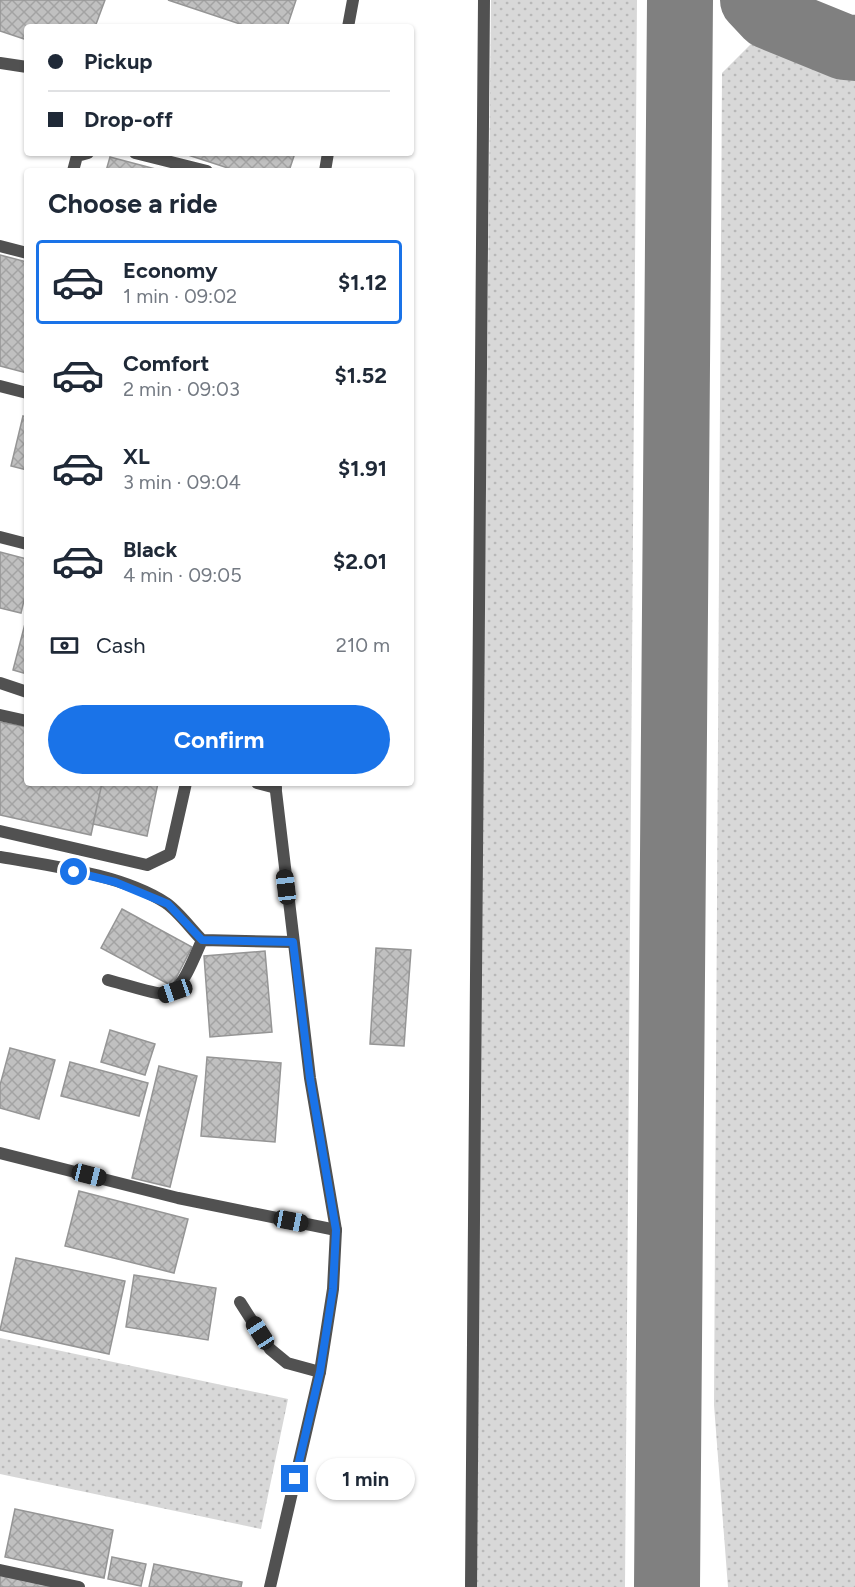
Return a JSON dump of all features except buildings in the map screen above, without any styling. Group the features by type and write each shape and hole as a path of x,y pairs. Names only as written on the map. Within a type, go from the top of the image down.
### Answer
{"street":[{"path":"349,24 353,0"},
{"path":"471,1587 484,0"},
{"path":"0,63 24,67"},
{"path":"147,156 195,168"},
{"path":"0,246 24,252"},
{"path":"0,386 24,392"},
{"path":"0,537 24,543"},
{"path":"0,683 24,691"},
{"path":"0,715 24,720"},
{"path":"0,831 147,865 170,854 185,786"},
{"path":"270,1587 320,1372 333,1289 336,1230 310,1078 276,786"},
{"path":"0,857 94,877 148,894 168,904 202,940 293,942"},
{"path":"108,980 164,995 175,991 185,980 202,940"},
{"path":"0,1153 178,1198 336,1230"},
{"path":"240,1302 270,1349 287,1363 320,1372"},
{"path":"0,1570 79,1587"}],"shaded area":[{"path":"491,0 637,0 625,1587 474,1587"},
{"path":"754,41 815,68 855,75 855,1587 728,1587 714,1405 722,73"},
{"path":"0,1338 288,1399 261,1529 0,1474"}],"taxiway":[{"path":"667,1587 680,0"},
{"path":"753,0 768,16 844,47 855,48"}],"route":[{"path":"74,872 115,882 168,904 202,940 293,942 310,1078 336,1230 333,1289 320,1372 295,1479"}]}
